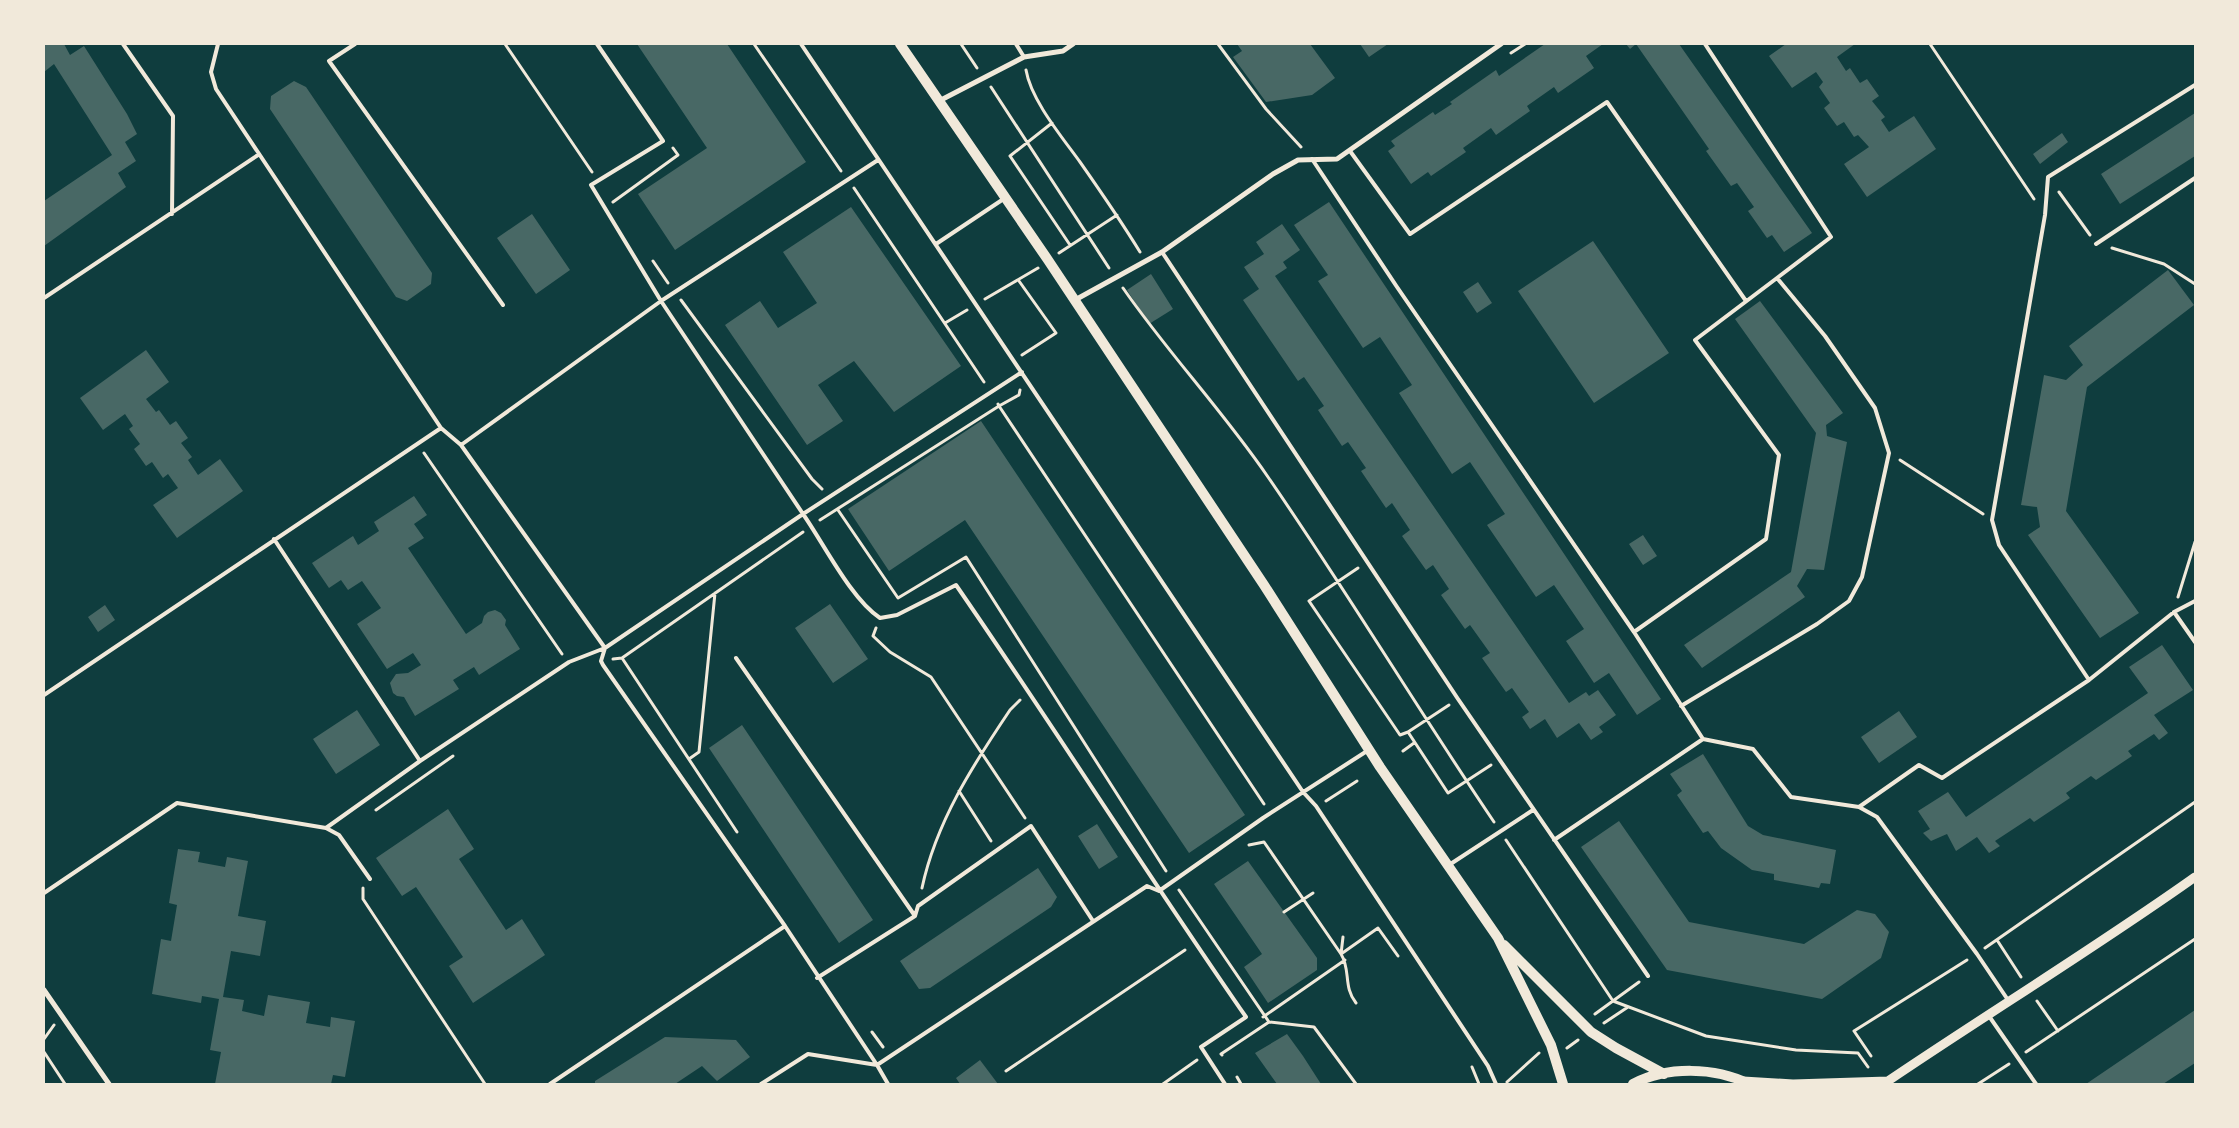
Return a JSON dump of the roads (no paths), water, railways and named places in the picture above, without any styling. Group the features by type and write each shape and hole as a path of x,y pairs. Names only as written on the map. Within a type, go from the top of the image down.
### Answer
{"main road":[{"path":"900,44 1075,300 1264,585 1369,750 1498,938 1551,1046 1563,1084"},
{"path":"1498,938 1591,1032 1664,1074"},
{"path":"1633,1084 1664,1074 1704,1072 1724,1075 1746,1083"}],"street":[{"path":"939,101 1024,57 1062,52 1074,44"},
{"path":"1075,300 1162,252 1273,174 1298,160 1337,159 1501,44"},
{"path":"1746,1083 1884,1082 2134,920 2195,877"},
{"path":"44,990 109,1084"}],"lane":[{"path":"123,44 174,116 172,214"},
{"path":"218,44 211,72 216,89 258,155 441,428 461,445 605,648 603,665 784,926 888,1084"},
{"path":"355,44 329,61 503,305"},
{"path":"597,44 663,141 591,185 661,301 828,554 869,610 880,618 897,615 956,585 1029,691 1159,891 1246,1016 1201,1047 1225,1084"},
{"path":"801,44 1303,792 1316,806 1498,1084"},
{"path":"1024,44 1017,46 1024,57"},
{"path":"1634,632 1766,539 1779,455 1695,340 1831,237 1705,44"},
{"path":"2089,680 1999,544 1992,520 2044,215 2048,177 2195,85"},
{"path":"1350,151 1410,234 1607,102 1746,300"},
{"path":"44,298 258,155"},
{"path":"1312,159 1397,287 1634,632 1703,739 1752,749 1791,797 1859,807 1877,817 1977,954 2008,1000"},
{"path":"461,445 661,301 878,160"},
{"path":"2096,244 2195,178"},
{"path":"936,244 1005,198"},
{"path":"1162,252 1458,699 1648,976"},
{"path":"1680,706 1817,624 1849,601 1862,577 1889,453 1875,408 1825,336 1777,278"},
{"path":"326,828 420,761 569,662 605,648 803,514 1022,372"},
{"path":"44,695 441,428"},
{"path":"274,539 420,761"},
{"path":"1859,807 1919,765 1942,778 2089,680 2174,612 2195,601"},
{"path":"2174,612 2195,642"},
{"path":"736,658 915,916"},
{"path":"1554,840 1703,739"},
{"path":"1159,891 1270,813 1369,750"},
{"path":"44,893 177,802 326,828 339,835 370,879"},
{"path":"1448,866 1533,810"},
{"path":"817,978 915,916 918,906 1031,826 1093,921"},
{"path":"761,1084 808,1054 876,1065 1147,886 1159,891"},
{"path":"550,1084 784,926"},
{"path":"1988,1014 2036,1084"},
{"path":"559,1078 559,1084"}]}
